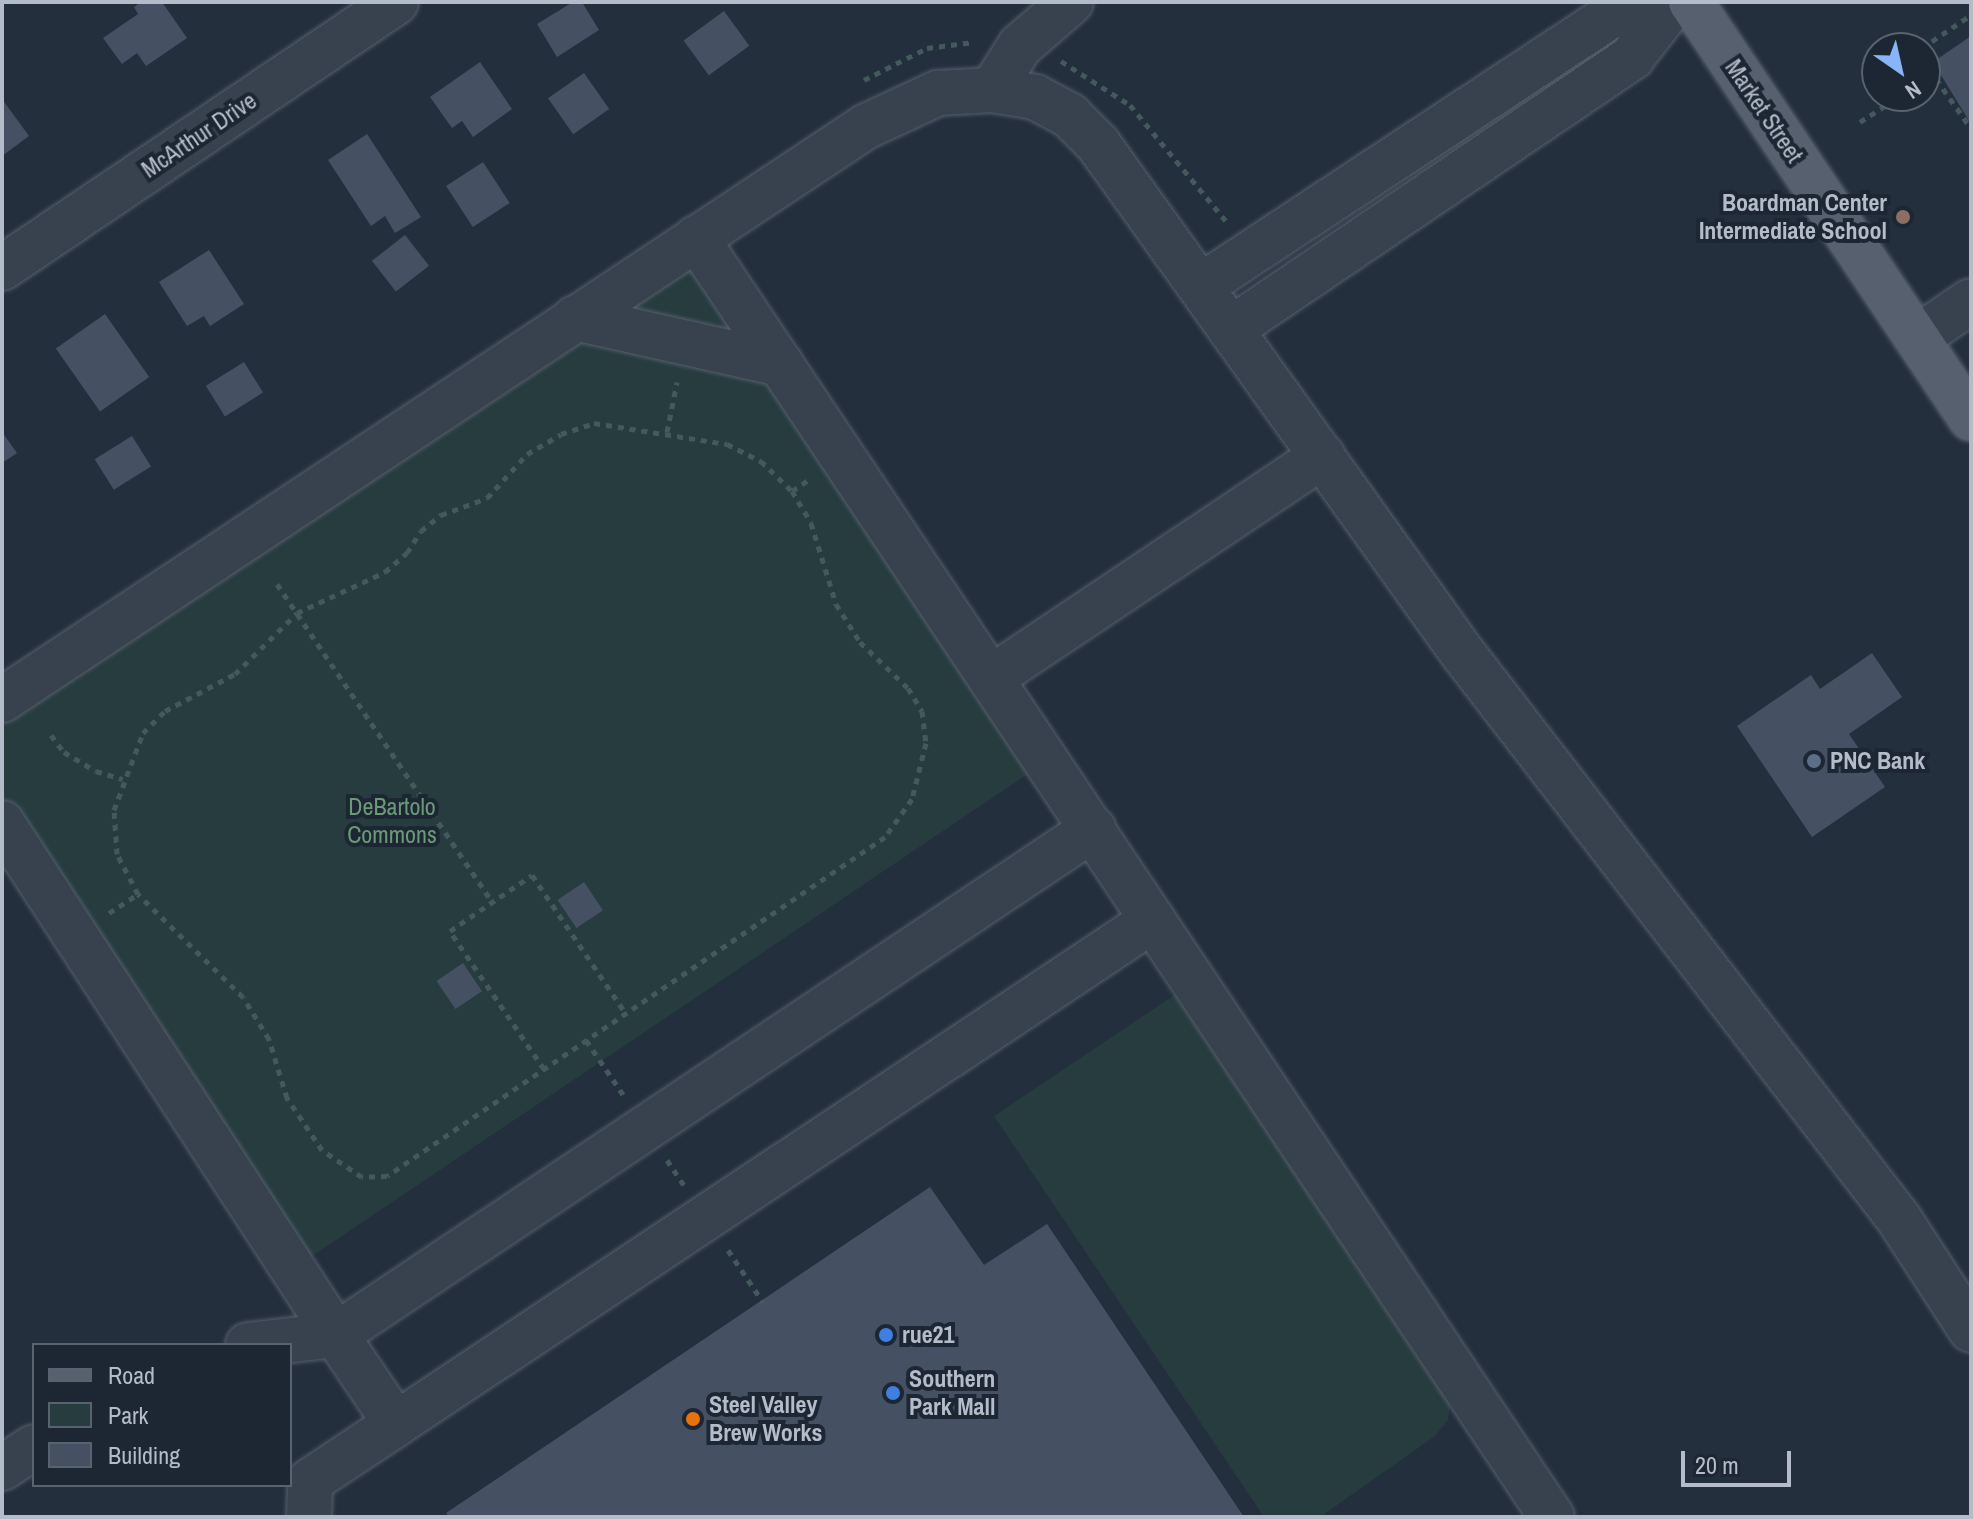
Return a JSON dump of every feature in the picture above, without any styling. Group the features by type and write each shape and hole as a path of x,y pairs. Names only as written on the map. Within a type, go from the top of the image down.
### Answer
{"main road":[{"name":"Market Street","path":"1691,2 1971,419"}],"street":[{"name":"McArthur Drive","path":"2,268 396,2"},
{"path":"992,90 1020,46 1071,2"},
{"path":"1201,286 1607,18 1653,2"},
{"path":"1231,329 1632,57 1675,2"},
{"path":"2,700 696,238 902,106 938,93 992,90 1035,97 1070,116 1098,144 1559,781 1899,1219 1968,1318"},
{"path":"696,238 1552,1517"},
{"path":"1917,338 1971,301"},
{"path":"575,318 781,364"},
{"path":"991,678 1322,456"},
{"path":"2,823 396,1424"},
{"path":"266,1343 336,1335 1093,829"},
{"path":"309,1517 310,1481 1153,920"},
{"path":"2,1468 32,1448"}],"path":[{"path":"1941,37 1971,15"},
{"path":"1083,71 1130,105 1171,149 1208,202"},
{"path":"1941,86 1971,128"},
{"path":"1860,122 1875,112"},
{"path":"667,432 685,342"},
{"path":"594,423 667,432 727,444 761,461 792,491 811,523 836,604 860,642 908,688 922,711 926,743 912,799 885,837 387,1176 362,1177 340,1166 322,1150 287,1098 269,1039 243,997 138,894 117,854 114,810 123,779 143,733 165,711 235,674 297,613 385,572 407,553 421,531 441,515 487,498 509,469 561,434 594,423"},
{"path":"277,584 492,902"},
{"path":"51,735 64,752 123,779"},
{"path":"544,1069 450,931 532,875 626,1014"},
{"path":"586,1040 763,1302"}],"green space":[{"name":"DeBartolo Commons","path":"696,238 1047,761 293,1269 2,824 2,700"},
{"path":"1176,994 1451,1398 1448,1420 1435,1436 1320,1517 1264,1517 994,1116"}],"building":[{"path":"141,2 162,2 187,38 146,66 137,53 122,64 103,38 138,14 134,7"},
{"path":"573,2 582,2 599,30 557,57 537,24"},
{"path":"724,11 749,46 709,75 684,40"},
{"path":"1971,36 1971,124 1941,75 1941,57"},
{"path":"480,62 512,109 473,137 462,121 452,128 430,97"},
{"path":"584,73 609,109 573,134 548,98"},
{"path":"2,99 29,136 2,156"},
{"path":"367,134 421,217 395,233 385,216 371,226 328,160"},
{"path":"483,162 510,203 473,227 446,186"},
{"path":"405,235 429,266 396,292 372,261"},
{"path":"209,250 244,304 210,326 204,316 187,326 159,282"},
{"path":"105,314 149,377 100,411 56,348"},
{"path":"244,362 263,393 225,416 206,386"},
{"path":"2,432 17,453 2,463"},
{"path":"132,436 151,467 114,490 95,459"},
{"name":"PNC Bank","path":"1872,653 1902,697 1849,734 1885,787 1812,837 1737,726 1811,675 1820,689"},
{"path":"584,882 603,910 576,928 557,900"},
{"path":"463,963 482,991 455,1009 436,981"},
{"name":"Southern Park Mall","path":"930,1187 984,1265 1047,1224 1244,1517 449,1517 446,1513"}],"place":[{"name":"Boardman Center Intermediate School","path":"1903,217"},
{"name":"PNC Bank","path":"1814,761"},
{"name":"rue21","path":"886,1335"},
{"name":"Southern Park Mall","path":"893,1393"},
{"name":"Steel Valley Brew Works","path":"693,1419"}]}
